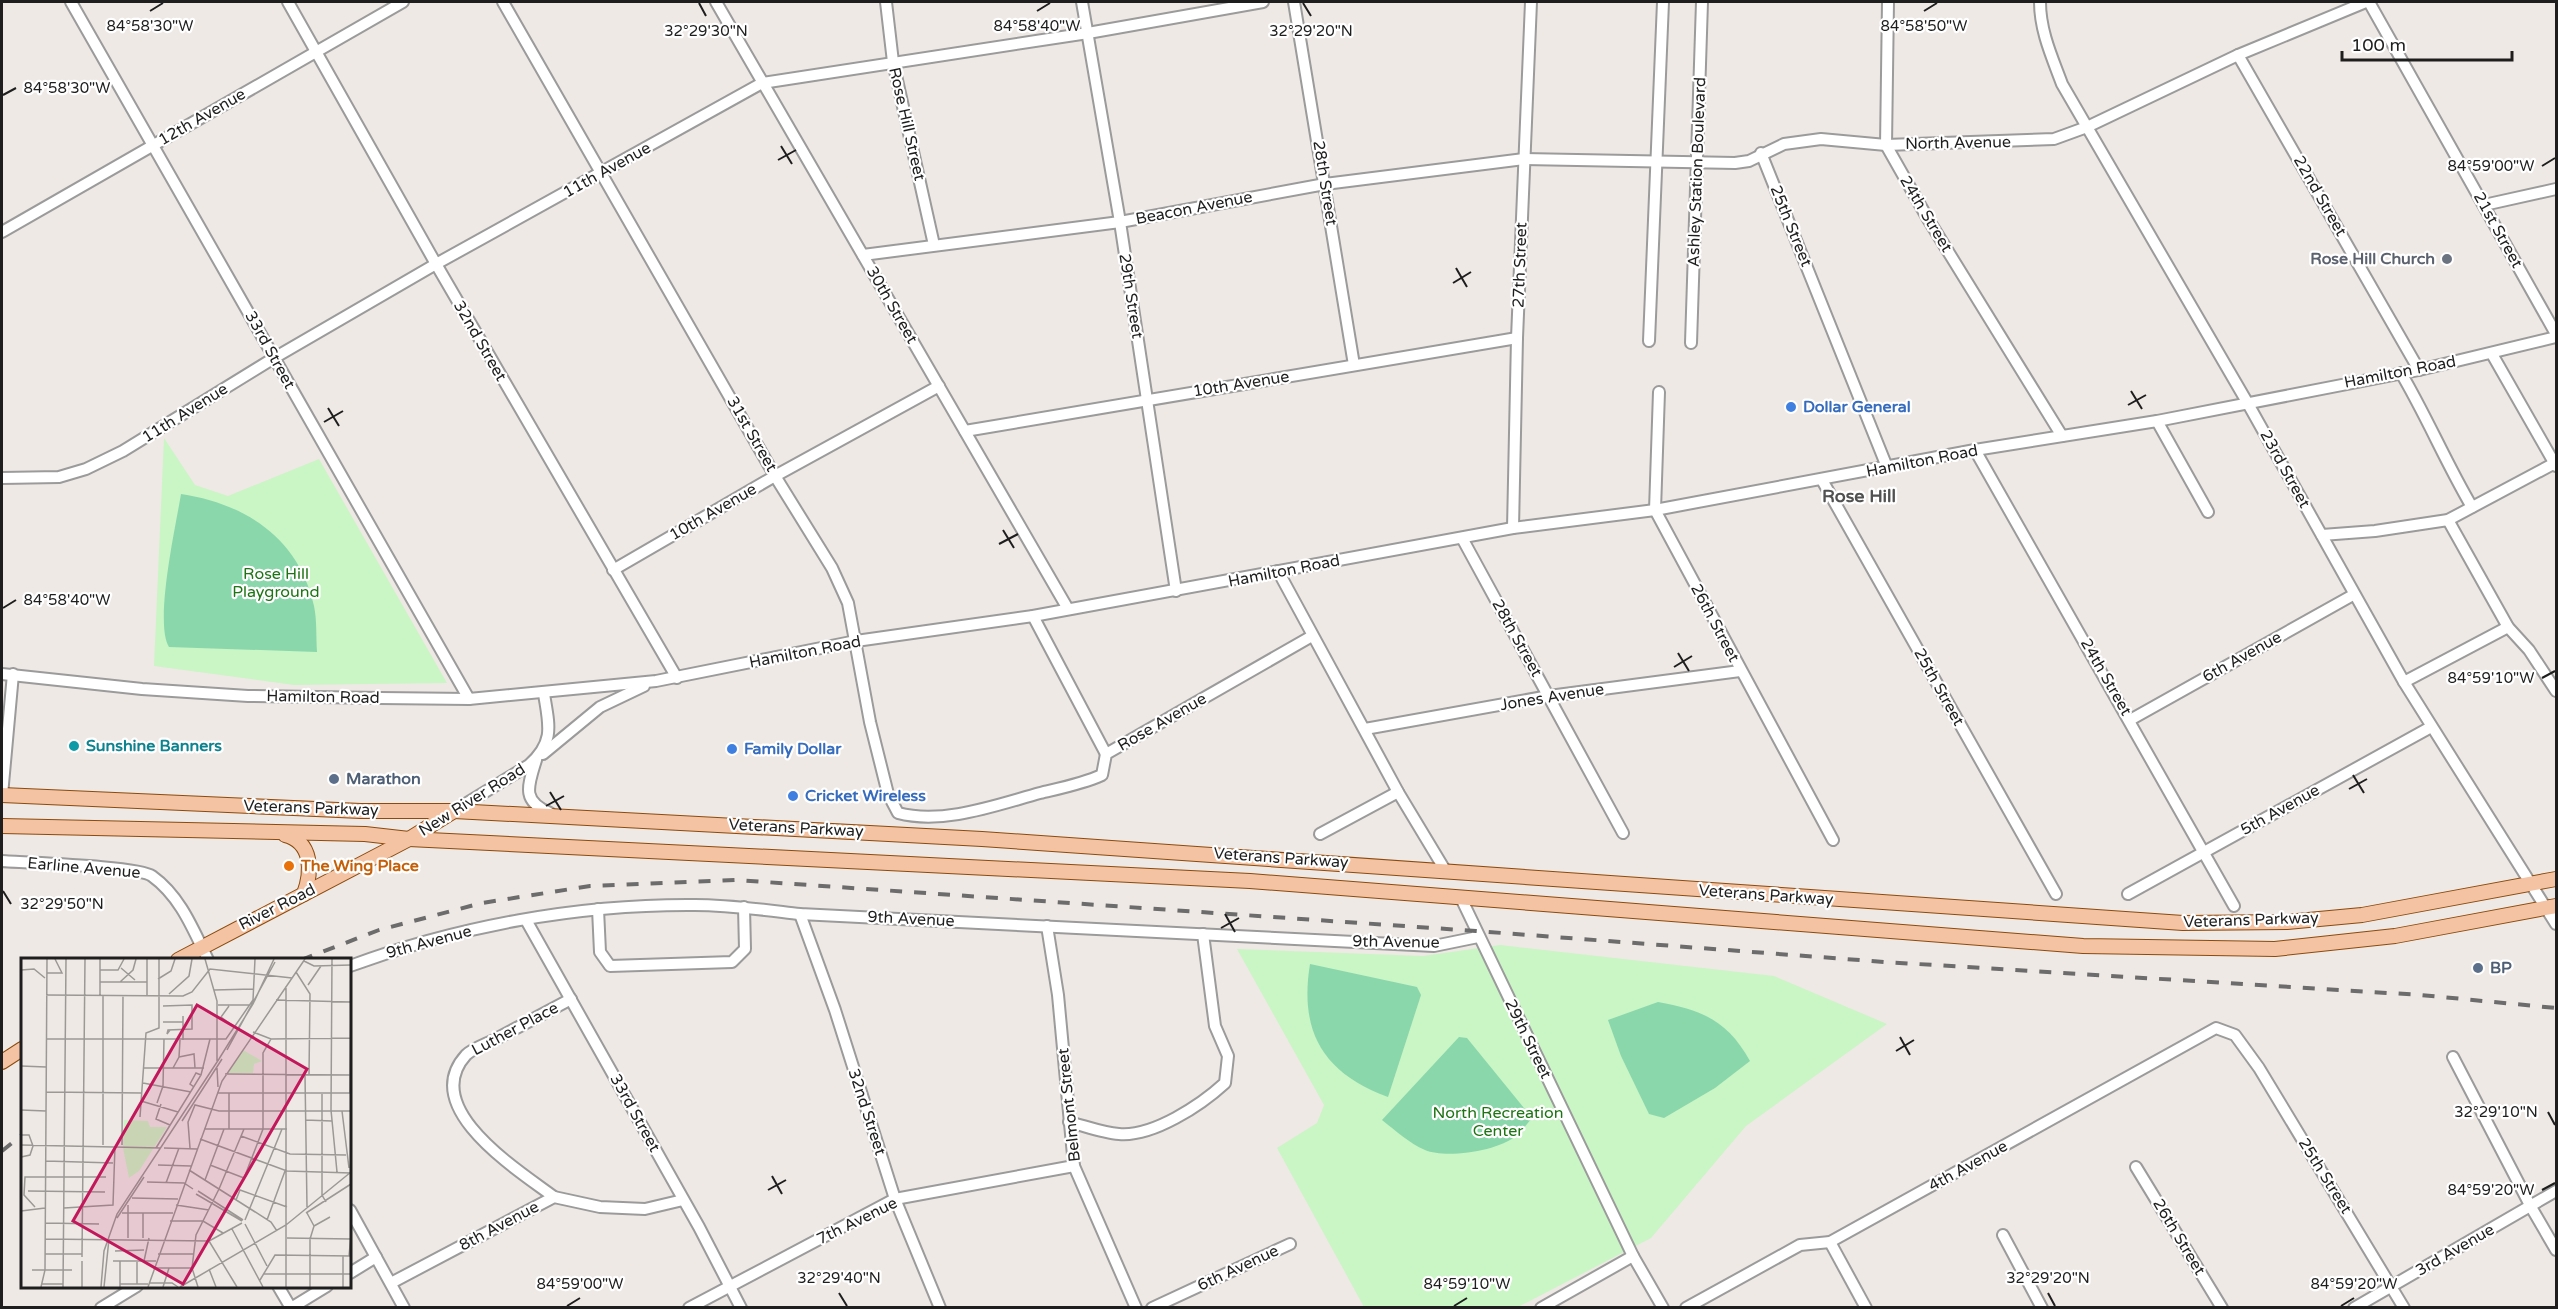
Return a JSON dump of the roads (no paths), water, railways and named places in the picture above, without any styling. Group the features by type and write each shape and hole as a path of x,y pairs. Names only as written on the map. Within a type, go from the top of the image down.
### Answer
{"main road":[{"name":"Veterans Parkway","path":"2,795 361,811 454,811 982,839 2183,923 2287,922 2362,915 2556,879"},
{"name":"New River Road","path":"409,839 454,811"},
{"name":"Veterans Parkway","path":"2,826 365,834 409,839 1215,879 2083,946 2158,949 2275,950 2395,936 2551,907"},
{"path":"274,832 294,837 308,854 309,880 304,894"},
{"name":"River Road","path":"181,958 409,839"},
{"path":"2,1062 21,1051"}],"street":[{"name":"33rd Street","path":"71,2 155,144 274,358 470,699"},
{"name":"32nd Street","path":"288,2 436,264 677,678"},
{"name":"12th Avenue","path":"2,232 403,2"},
{"name":"31st Street","path":"503,2 775,476 832,568 848,603 870,722 888,794 898,813 914,817 985,808"},
{"name":"30th Street","path":"716,2 1068,609"},
{"name":"Rose Hill Street","path":"886,2 893,62 934,244"},
{"name":"29th Street","path":"1082,2 1120,222 1176,591"},
{"name":"11th Avenue","path":"2,478 59,477 86,469 123,451 274,358 436,264 762,84 1088,33 1263,2"},
{"name":"28th Street","path":"1294,2 1354,365"},
{"name":"27th Street","path":"1513,528 1517,338 1531,2"},
{"path":"1648,340 1658,161 1663,2"},
{"name":"Ashley Station Boulevard","path":"1691,343 1702,2"},
{"path":"1886,145 1888,2"},
{"name":"23rd Street","path":"2040,2 2040,17 2050,54 2062,84 2247,402 2353,595 2404,682 2530,885 2551,907 2556,924"},
{"name":"North Avenue","path":"1524,159 1735,163 1749,161 1761,153 1784,144 1821,139 1886,145 2054,139 2087,127 2238,55 2368,2"},
{"name":"21st Street","path":"2368,2 2556,336"},
{"name":"22nd Street","path":"2238,55 2419,370"},
{"name":"24th Street","path":"1886,145 1928,219 2062,436"},
{"name":"25th Street","path":"1761,153 1887,467"},
{"name":"Beacon Avenue","path":"863,255 934,244 1120,222 1325,184 1524,159"},
{"path":"2484,205 2556,189"},
{"name":"Hamilton Road","path":"7,674 141,690 248,696 470,699 544,694 656,681 855,641 1033,616 1513,528 1655,510 1975,450 2157,421 2419,370 2492,354 2556,336"},
{"name":"10th Avenue","path":"965,431 1517,338"},
{"path":"2322,535 2375,531 2448,520 2556,464 2492,354"},
{"path":"2402,373 2433,428 2449,468 2472,507"},
{"name":"10th Avenue","path":"614,570 775,476 939,386"},
{"name":"26th Street","path":"1659,392 1655,510 1833,840"},
{"path":"2157,421 2208,512"},
{"name":"24th Street","path":"1975,450 2234,906"},
{"name":"25th Street","path":"1822,480 2056,894"},
{"path":"2448,520 2508,627 2529,650 2556,691"},
{"name":"28th Street","path":"1462,538 1623,833"},
{"path":"1278,571 1398,792 1445,870"},
{"name":"6th Avenue","path":"2130,720 2353,595"},
{"path":"1033,616 1106,754"},
{"path":"2404,682 2508,627"},
{"name":"Rose Avenue","path":"985,808 1080,784 1102,775 1106,754 1312,636"},
{"name":"Jones Avenue","path":"1365,729 1549,696 1740,671"},
{"path":"2,795 7,674"},
{"path":"556,816 540,809 532,801 528,789 538,757 600,707 656,681"},
{"name":"New River Road","path":"454,811 538,757 549,740 550,726 544,694"},
{"name":"5th Avenue","path":"2128,894 2431,727"},
{"path":"1320,834 1398,792"},
{"name":"Earline Avenue","path":"2,861 121,869 150,874 175,896 207,958"},
{"name":"29th Street","path":"1461,898 1633,1256 1663,1308"},
{"name":"9th Avenue","path":"351,966 441,936 526,920 598,909 695,904 800,914 1434,946 1478,937"},
{"path":"598,909 600,952 610,966 732,962 745,949 744,907"},
{"name":"32nd Street","path":"800,914 835,1010 895,1199 940,1308"},
{"name":"33rd Street","path":"526,920 741,1308"},
{"name":"Belmont Street","path":"1047,926 1058,995 1074,1166 1136,1308"},
{"path":"1070,1122 1120,1135 1152,1129 1204,1102 1225,1083 1228,1056 1215,1026 1203,934"},
{"name":"Luther Place","path":"554,1197 500,1156 470,1127 457,1105 452,1080 466,1055 571,999"},
{"name":"4th Avenue","path":"1686,1308 1800,1245 1830,1242 2216,1028 2235,1035 2243,1045"},
{"name":"25th Street","path":"2243,1045 2404,1308"},
{"path":"2453,1057 2530,1207 2556,1250"},
{"name":"7th Avenue","path":"689,1308 895,1199 1074,1166"},
{"name":"26th Street","path":"2136,1167 2222,1308"},
{"name":"3rd Avenue","path":"2354,1308 2556,1191"},
{"name":"8th Avenue","path":"391,1283 554,1197 600,1208 645,1209 683,1200"},
{"path":"351,1212 404,1308"},
{"path":"2003,1235 2042,1308"},
{"path":"1830,1242 1866,1308"},
{"name":"6th Avenue","path":"1152,1308 1290,1244"},
{"path":"1541,1308 1633,1256"},
{"path":"351,1272 376,1257"},
{"path":"101,1308 134,1288"},
{"path":"279,1288 291,1308 325,1288"}],"railway":[{"path":"306,958 379,930 482,903 590,886 736,880 1476,931 1885,962 2421,995 2556,1008"},
{"path":"2,1151 21,1136"}],"place":[{"name":"Rose Hill Church","path":"2447,259"},
{"name":"Dollar General","path":"1791,407"},
{"name":"Sunshine Banners","path":"74,746"},
{"name":"Family Dollar","path":"732,749"},
{"name":"Marathon","path":"334,779"},
{"name":"Cricket Wireless","path":"793,796"},
{"name":"The Wing Place","path":"289,866"},
{"name":"BP","path":"2478,968"}],"district":[{"name":"Rose Hill","path":"1859,496"}],"park label":[{"name":"Rose Hill Playground","path":"276,583"},
{"name":"North Recreation Center","path":"1498,1122"}]}
